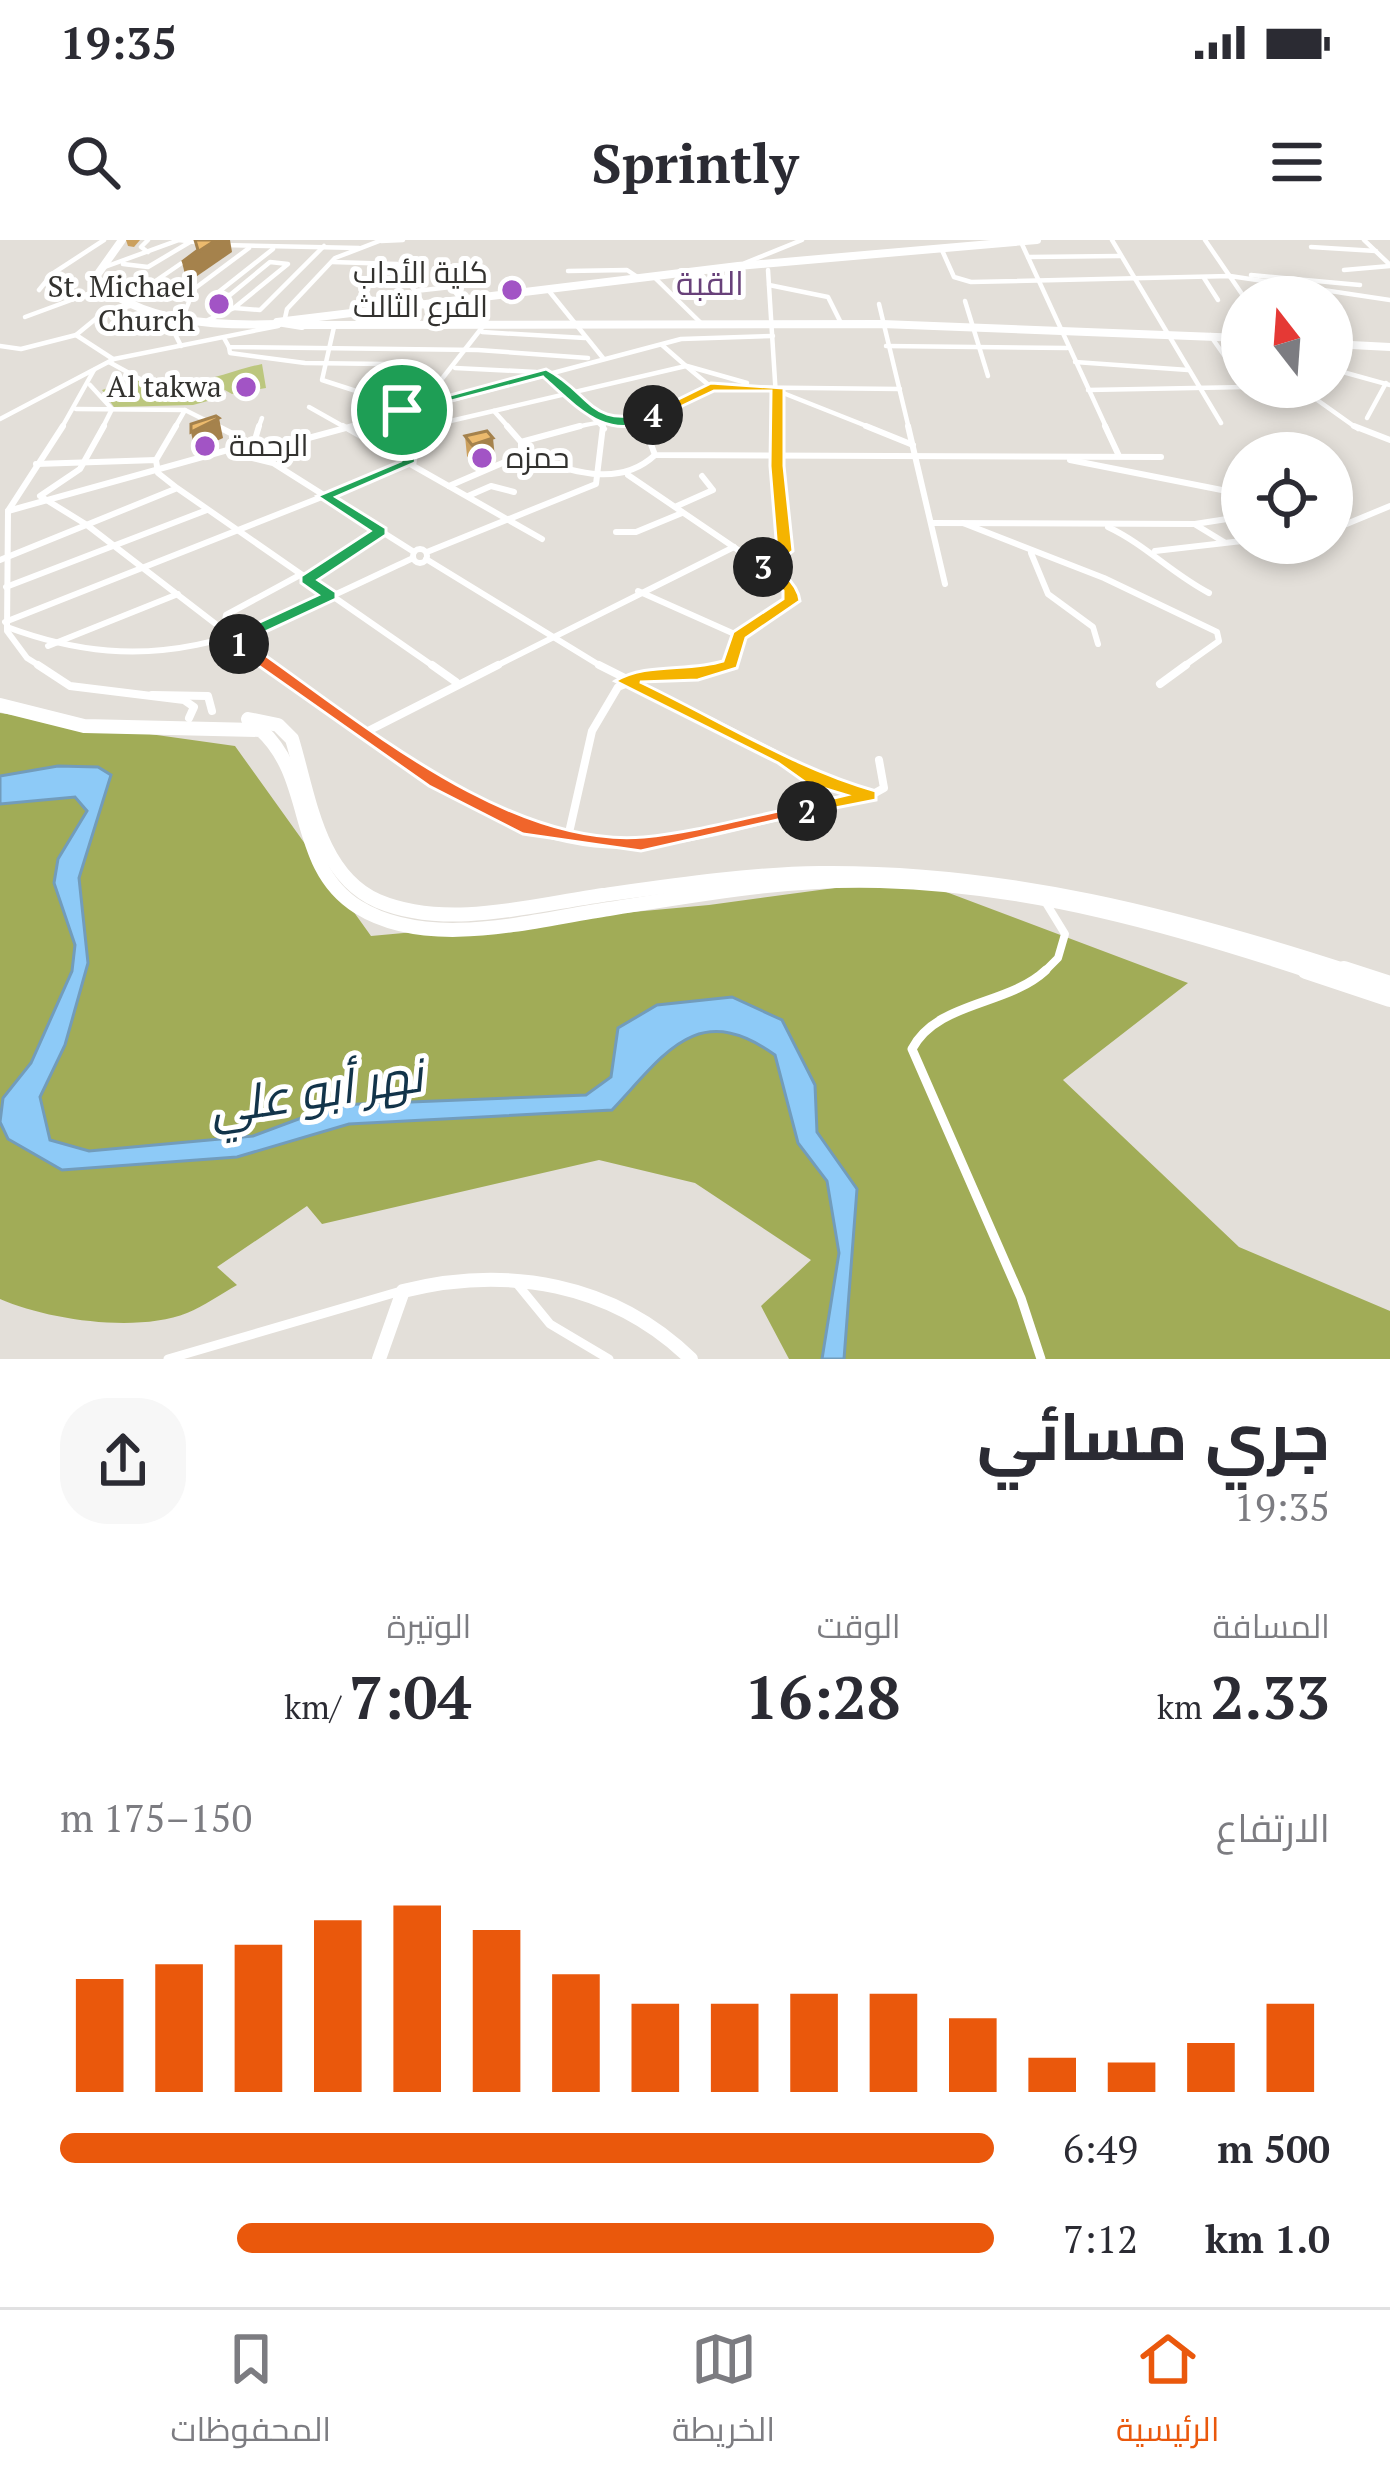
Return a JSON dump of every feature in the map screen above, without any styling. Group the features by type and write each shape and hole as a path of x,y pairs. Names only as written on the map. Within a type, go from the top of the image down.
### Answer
{"main road":[{"path":"122,240 94,278 102,290 130,306 208,320 281,322 743,266 1037,240"},
{"path":"307,322 334,327 483,329 841,323 1221,336"},
{"path":"1353,345 1390,347"},
{"path":"0,701 63,716 245,718 287,732 328,855 339,873 368,896 440,914 523,914"},
{"path":"0,701 84,726 209,719 251,727 273,737 315,865 359,909 438,928 876,869 1069,897 1215,927 1390,985"},
{"path":"715,888 874,881 1069,897 1207,935 1390,998"}],"street":[{"path":"39,290 52,274 104,240"},
{"path":"148,240 141,247 150,252"},
{"path":"99,268 179,240 250,248 343,243 359,248"},
{"path":"0,419 111,361 281,322 286,309 332,262 380,241 403,240"},
{"path":"743,266 802,240"},
{"path":"1112,240 1197,390 1221,423"},
{"path":"1205,240 1230,276"},
{"path":"1364,240 1390,265"},
{"path":"121,264 147,268 192,242"},
{"path":"1021,242 1119,456"},
{"path":"25,317 47,315 78,295 154,282 211,244"},
{"path":"234,308 258,311 324,246"},
{"path":"181,346 172,328 192,291 250,248"},
{"path":"941,248 951,273 960,280 1221,276"},
{"path":"1311,248 1376,251"},
{"path":"267,264 230,296 216,294 274,249"},
{"path":"1028,257 1121,256"},
{"path":"332,262 397,264 426,308"},
{"path":"743,266 768,270 780,262"},
{"path":"208,320 234,308 288,264 255,263"},
{"path":"180,264 196,266"},
{"path":"1344,270 1390,265"},
{"path":"568,271 627,270 639,278"},
{"path":"758,564 778,560 785,551 768,270"},
{"path":"653,276 703,323 705,335"},
{"path":"1203,276 1218,300"},
{"path":"1244,276 1295,276"},
{"path":"235,277 253,279"},
{"path":"170,287 183,279"},
{"path":"154,282 192,291"},
{"path":"1353,284 1360,285"},
{"path":"769,285 828,298 841,323"},
{"path":"415,291 451,287 483,329"},
{"path":"259,289 279,293"},
{"path":"548,291 601,358"},
{"path":"1353,296 1390,300"},
{"path":"964,302 988,376"},
{"path":"879,304 946,584"},
{"path":"0,346 21,349 76,335 104,312 130,306"},
{"path":"334,327 323,381 364,390 402,410 413,430 408,463"},
{"path":"483,329 586,338"},
{"path":"432,402 434,389 483,329"},
{"path":"76,335 140,379"},
{"path":"6,507 50,500 661,344 705,335 773,336"},
{"path":"1210,335 1221,351"},
{"path":"224,338 230,353 324,364 386,364"},
{"path":"661,344 711,387"},
{"path":"229,346 468,350 601,358"},
{"path":"886,346 1067,348"},
{"path":"1073,362 1188,370"},
{"path":"413,430 686,366 705,366 778,389 900,389"},
{"path":"5,624 46,646 127,653 233,641 413,555 426,555 591,487 605,434 600,421 568,392 545,373 454,368"},
{"path":"94,370 91,385 75,410 6,507 5,624 27,658 58,680 133,697 190,702 189,718"},
{"path":"1353,375 1388,384 1367,418"},
{"path":"632,423 711,387 748,383"},
{"path":"91,385 112,409"},
{"path":"1088,389 1221,388"},
{"path":"778,389 914,450"},
{"path":"309,407 542,539"},
{"path":"1329,408 1353,430 1390,440"},
{"path":"15,495 39,493 76,472 112,409"},
{"path":"75,410 185,410 229,436 258,446 273,463"},
{"path":"185,410 156,460 158,473 456,682"},
{"path":"494,411 521,442 521,455"},
{"path":"258,446 262,418"},
{"path":"521,442 600,421 632,423 646,431 655,455"},
{"path":"229,436 239,452 273,463 413,555"},
{"path":"239,452 258,446"},
{"path":"628,475 655,455 914,450 1161,457"},
{"path":"449,486 521,455 598,474 628,475 782,580 791,601 739,636"},
{"path":"1051,455 1221,490"},
{"path":"35,464 156,460"},
{"path":"5,624 408,463"},
{"path":"616,532 636,532 709,494 712,487 702,476"},
{"path":"467,497 491,486 514,492"},
{"path":"3,559 177,488"},
{"path":"39,493 144,568 233,641 436,782 505,821 616,844 669,841 869,795 884,788 879,760"},
{"path":"1353,521 1390,506"},
{"path":"6,587 208,510"},
{"path":"931,523 1195,524 1221,520"},
{"path":"963,523 1104,578 1216,632 1219,641 1160,683"},
{"path":"1102,524 1155,551 1171,573 1209,593"},
{"path":"1195,524 1221,540"},
{"path":"243,630 225,620 226,615 303,578 381,531"},
{"path":"1155,551 1221,543"},
{"path":"368,731 456,682 553,640 637,591 734,547"},
{"path":"1030,552 1048,594 1089,623 1099,644"},
{"path":"426,555 624,681 784,758 813,779 869,795"},
{"path":"637,591 739,636"},
{"path":"46,646 178,594"},
{"path":"568,837 598,714 624,681 723,670 737,656 739,636"},
{"path":"133,697 198,693 208,696 209,719"},
{"path":"1041,898 1061,923 1061,953 1001,1000 924,1029 912,1049 1021,1298 1041,1359"},
{"path":"168,1359 460,1275 554,1285 643,1319 673,1338 691,1359"},
{"path":"514,1279 550,1324 609,1359"},
{"path":"379,1359 403,1291"}],"green space":[{"path":"262,364 266,388 232,394 223,389 226,396 193,405 114,407 102,390 136,379 181,385"},
{"path":"0,713 235,746 371,936 709,905 909,878 1188,983 1063,1080 1239,1247 1390,1311 1390,1359 789,1359 761,1306 811,1260 695,1183 599,1160 322,1224 307,1206 217,1267 237,1285 167,1319 93,1321 42,1313 0,1299"}],"water":[{"path":"58,766 98,767 111,775 79,878 88,963 65,1045 40,1097 50,1140 89,1151 253,1136 336,1105 586,1095 611,1077 618,1028 657,1005 732,997 782,1020 815,1085 817,1132 857,1189 844,1359 822,1359 839,1253 827,1181 798,1143 775,1055 724,1032 703,1033 666,1053 612,1110 349,1124 237,1157 62,1170 8,1139 0,1122 3,1098 31,1063 72,971 75,945 54,883 58,859 87,811 75,797 0,804 0,776"}],"building":[{"path":"195,240 216,240 182,262 198,250"},
{"path":"219,418 191,432 191,424"},
{"path":"487,431 493,438 472,445 465,436"}],"place":[{"name":"كلية الأداب الفرع الثالث","path":"512,290"},
{"name":"St. Michael Church","path":"219,304"},
{"name":"Al takwa","path":"246,387"},
{"name":"الرحمة","path":"205,446"},
{"name":"حمزه","path":"482,458"}],"district":[{"name":"القبة","path":"710,283"}],"route":[{"path":"546,373 600,421 632,423 711,387 748,383 778,388 777,466 785,551 778,560 758,564 791,590 791,601 739,636 737,656 723,670 652,674 624,681 784,758 813,779 869,795 727,830 641,844 530,830 436,782 233,641 330,596 307,580 381,531 325,496 408,463 413,430 402,410 546,373"}],"water label":[{"name":"نهر أبو علي","path":"316,1091"}]}
